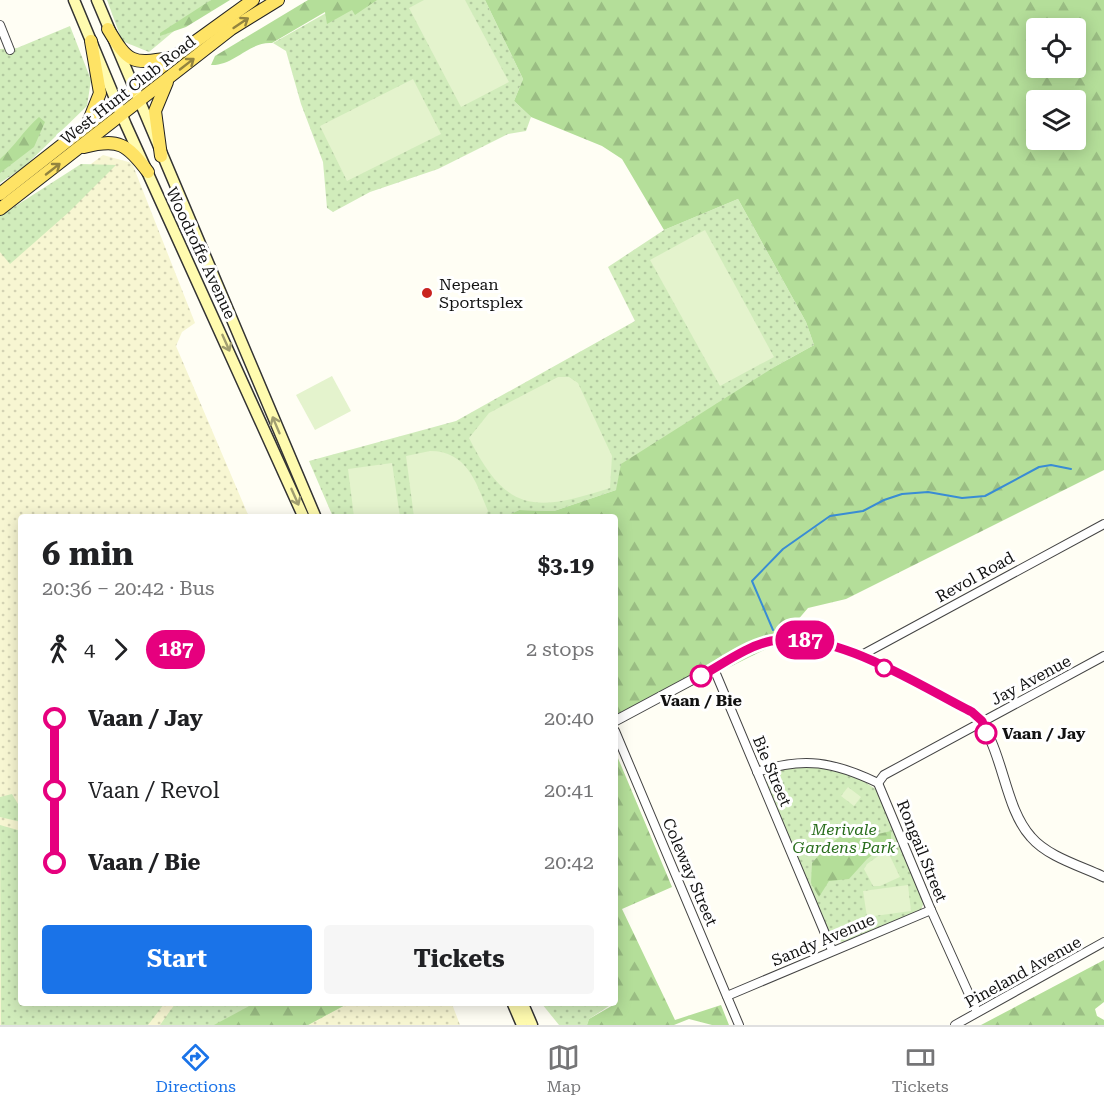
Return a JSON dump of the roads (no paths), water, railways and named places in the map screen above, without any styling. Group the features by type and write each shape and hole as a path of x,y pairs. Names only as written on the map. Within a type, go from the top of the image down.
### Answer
{"main road":[{"name":"Woodroffe Avenue","path":"74,0 116,102 302,514"},
{"name":"Woodroffe Avenue","path":"97,0 314,514"},
{"name":"West Hunt Club Road","path":"0,194 174,57 253,0"},
{"name":"West Hunt Club Road","path":"0,209 236,26 278,0"},
{"path":"108,29 123,54 131,58 145,62 174,57"},
{"path":"86,126 100,93 91,41"},
{"path":"161,156 155,111 168,80"},
{"path":"80,148 104,142 123,145 134,153 148,172"},
{"path":"207,302 220,295"},
{"path":"514,1006 522,1025"},
{"path":"524,1006 532,1025"}],"street":[{"path":"0,25 10,50"},
{"name":"Revol Road","path":"860,656 1104,524"},
{"path":"618,719 757,645 772,640 804,640 860,656 972,712 982,721 1011,798 1029,836 1040,846 1104,877"},
{"name":"Jay Avenue","path":"878,783 884,775 982,721 1103,659"},
{"name":"Bie Street","path":"714,669 832,950"},
{"name":"Coleway Street","path":"618,738 739,1025"},
{"path":"758,772 777,765 808,761 857,773 878,783"},
{"name":"Rongail Street","path":"878,783 930,910 977,1012"},
{"name":"Sandy Avenue","path":"727,996 930,910"},
{"name":"Pineland Avenue","path":"955,1025 1104,942"}],"waterway":[{"path":"773,630 752,581 783,549 830,516 863,511 902,494 928,492 962,498 985,496 1039,467 1051,465 1071,469"}],"place":[{"name":"Nepean Sportsplex","path":"427,293"},
{"name":"Vaan / Bie","path":"701,676"},
{"name":"Vaan / Jay","path":"986,733"}],"park label":[{"name":"Merivale Gardens Park","path":"844,838"}]}
